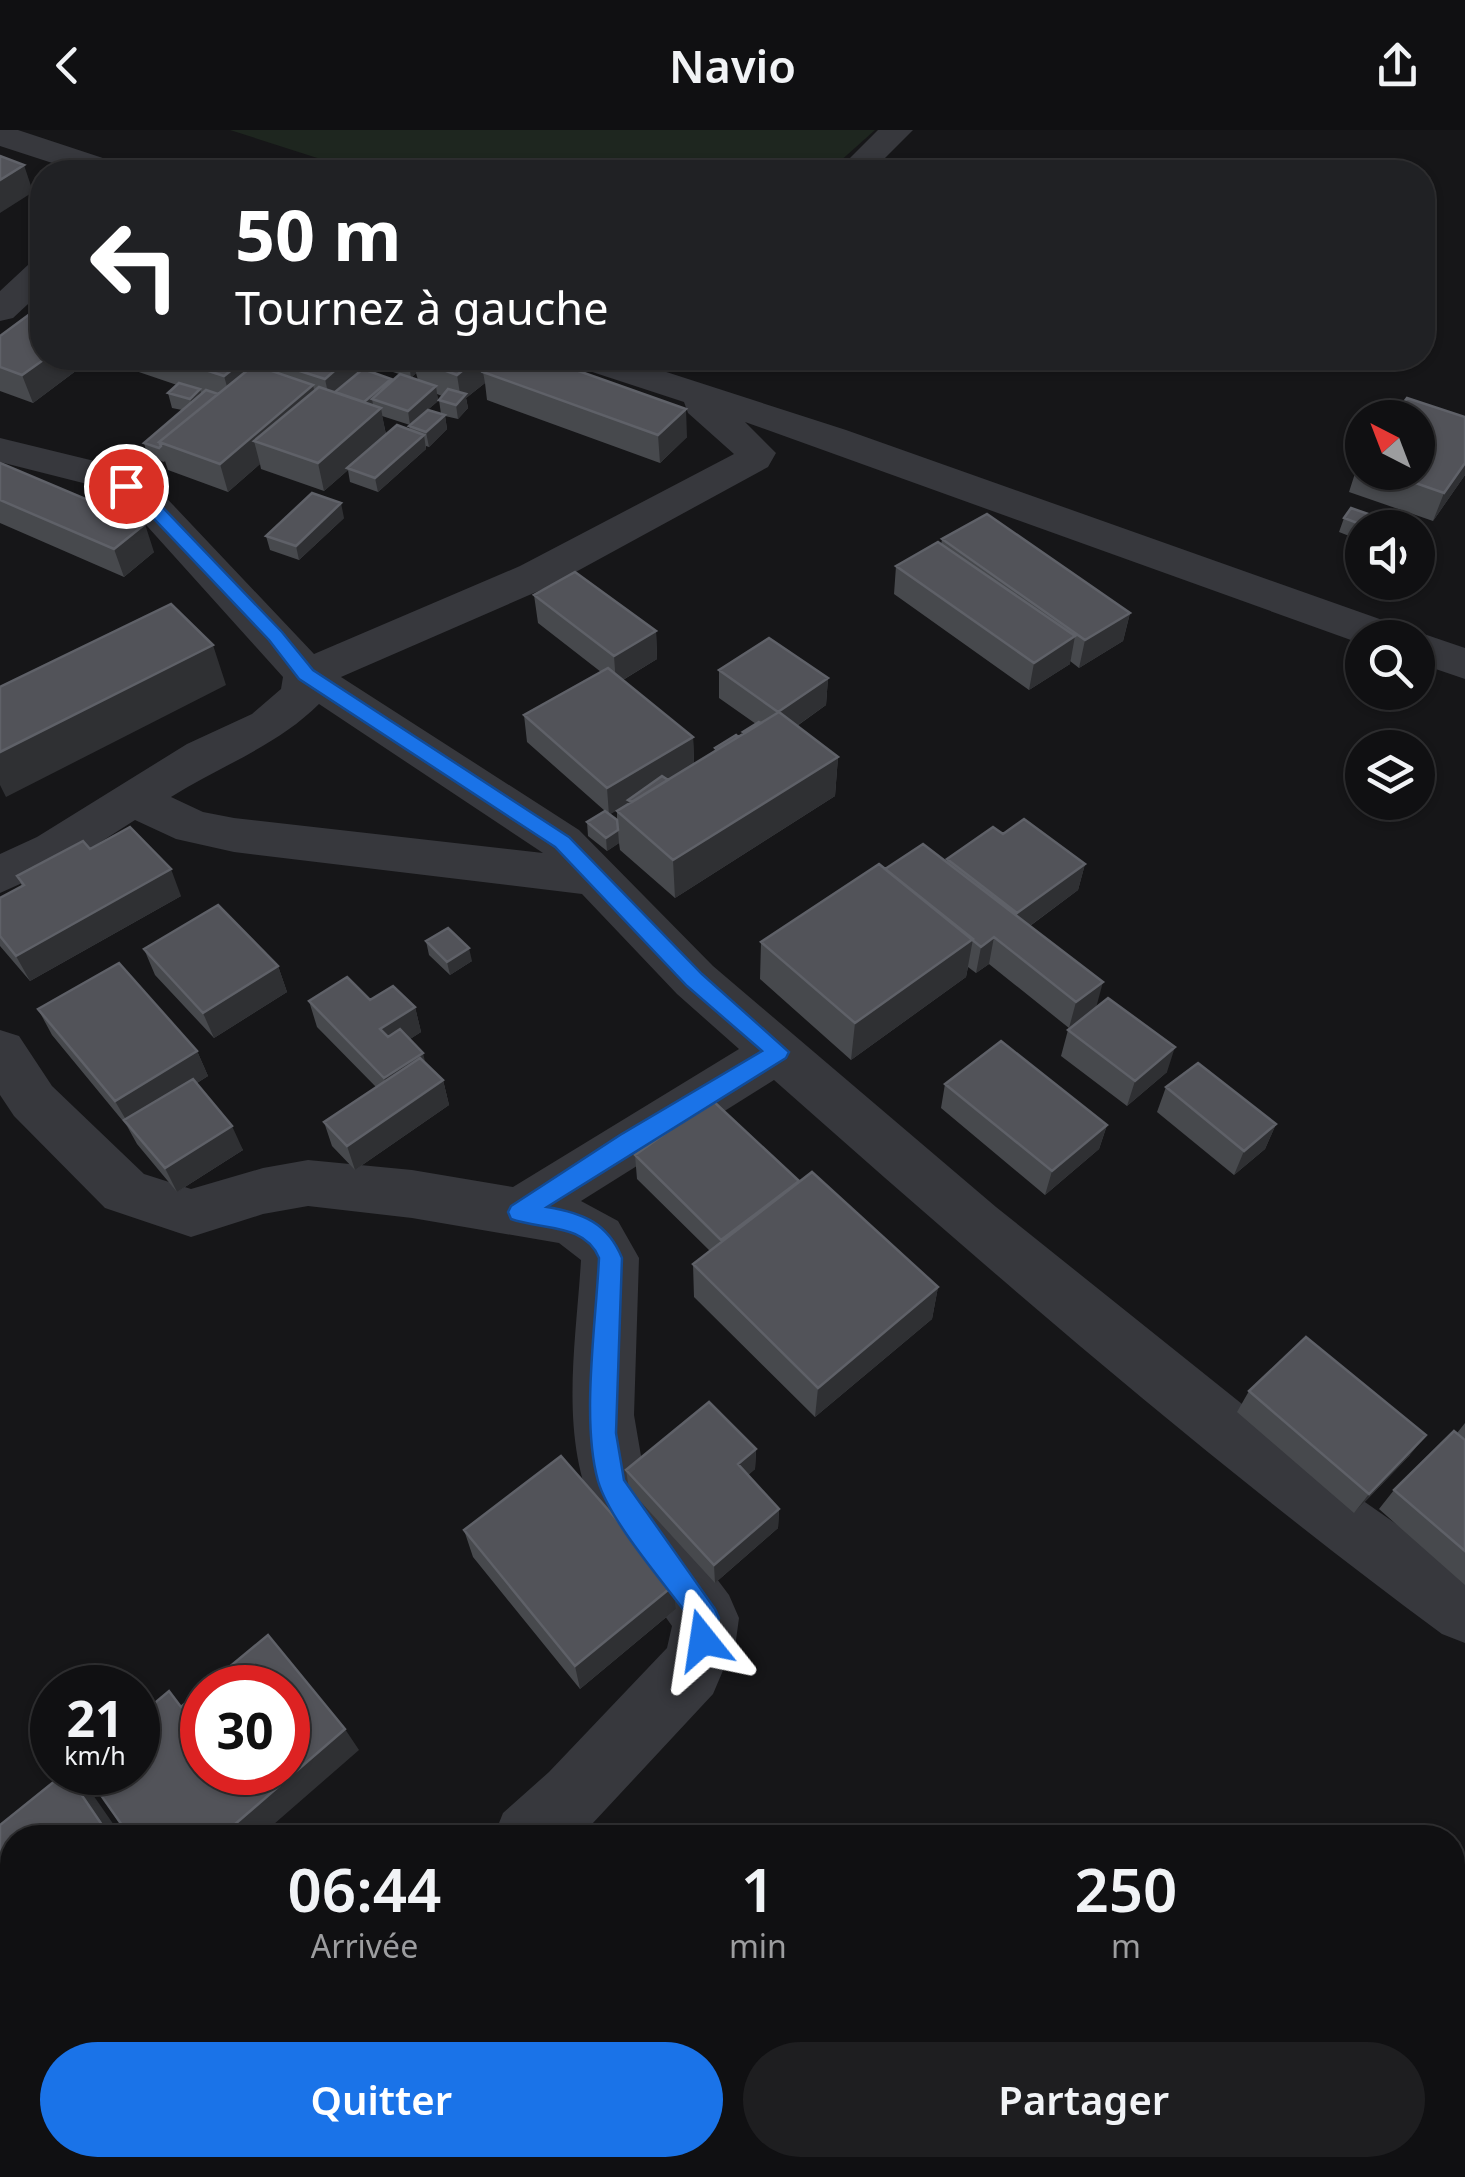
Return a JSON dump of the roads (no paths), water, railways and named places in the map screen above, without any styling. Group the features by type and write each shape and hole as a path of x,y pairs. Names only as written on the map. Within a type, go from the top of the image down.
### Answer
{"street":[{"path":"865,160 897,130"},
{"path":"0,135 55,160"},
{"path":"0,310 30,283"},
{"path":"623,370 832,438 1345,622"},
{"path":"306,675 535,576 754,459 756,453 749,443 683,390"},
{"path":"0,450 104,476 143,497 276,636 306,675 562,842 695,980 976,1224 1280,1471 1465,1611"},
{"path":"1435,653 1465,664"},
{"path":"0,875 54,848 202,755 268,725 302,695 306,675"},
{"path":"130,798 192,827 595,876"},
{"path":"0,1051 33,1100 125,1192 191,1214 263,1191 308,1183 412,1194 566,1220 590,1230 604,1243 610,1258 604,1433 611,1481 706,1618 703,1640 690,1672 541,1825"},
{"path":"520,1212 628,1141 778,1052"}]}
